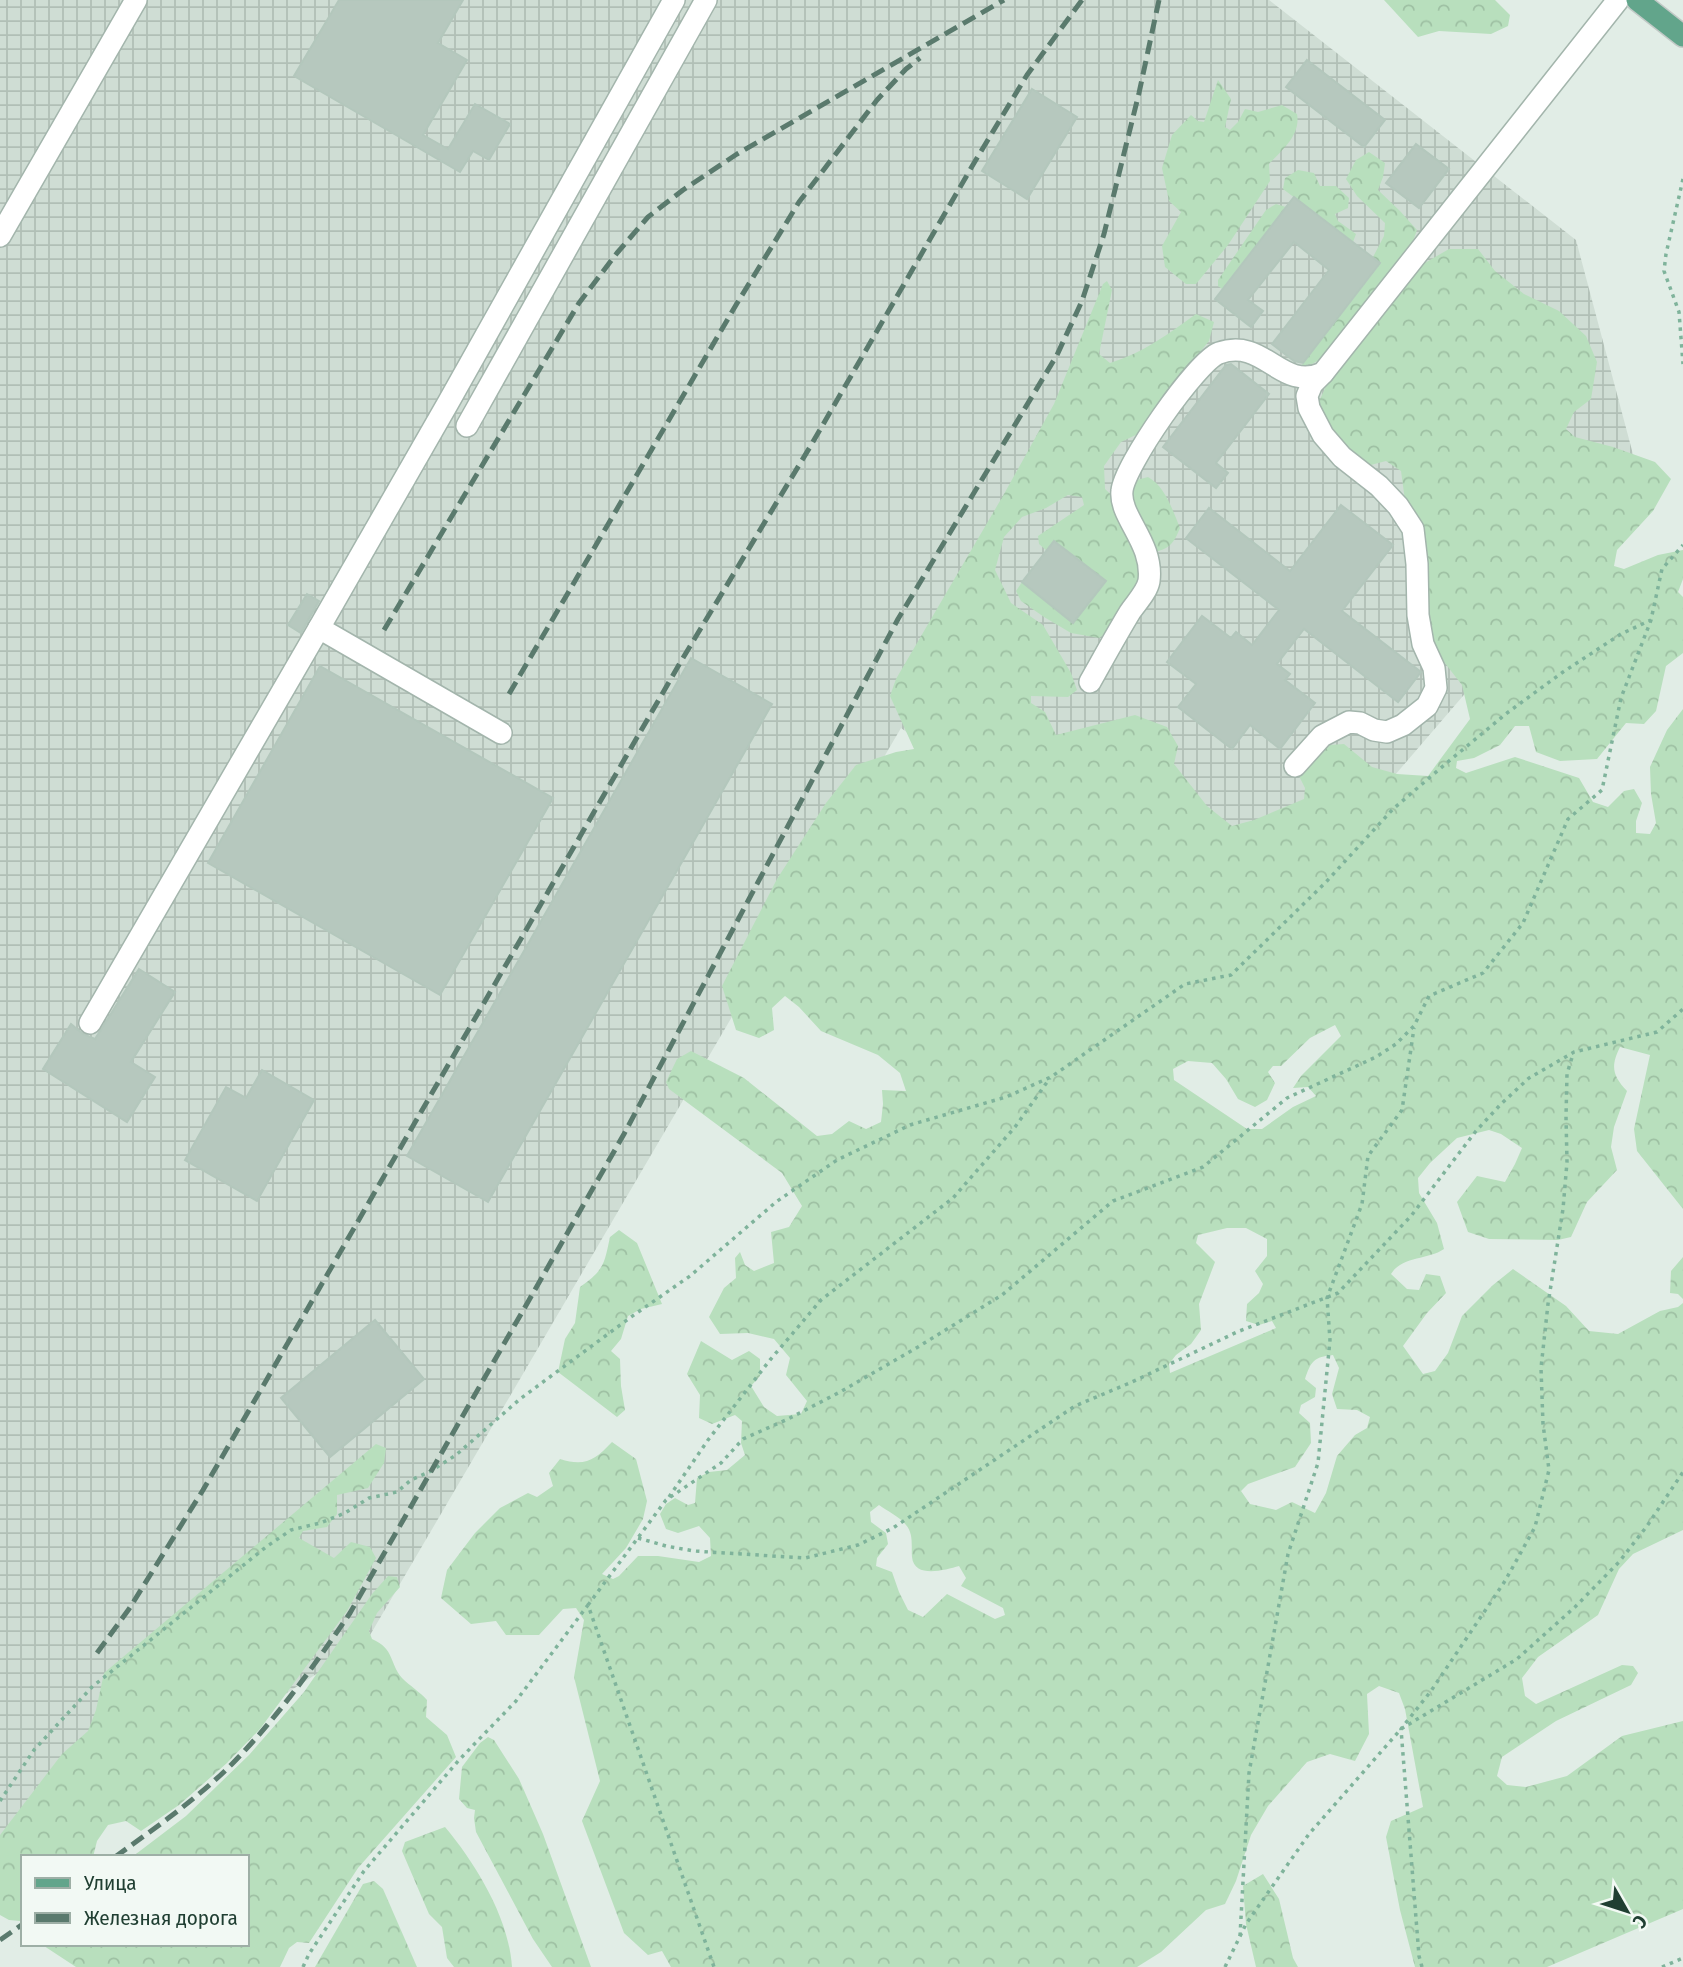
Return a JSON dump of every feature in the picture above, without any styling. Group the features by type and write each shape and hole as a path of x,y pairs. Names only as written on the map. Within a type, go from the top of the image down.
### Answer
{"main road":[{"path":"1637,0 1683,36"}],"street":[{"path":"0,236 136,0"},
{"path":"90,1023 448,403 674,0"},
{"path":"467,426 706,0"},
{"path":"1307,396 1312,384 1618,0"},
{"path":"1090,682 1149,584 1150,566 1145,547 1121,492 1127,472 1169,408 1201,367 1216,354 1237,349 1252,353 1294,376 1310,378 1323,373"},
{"path":"1294,376 1307,396 1309,408 1323,435 1342,457 1379,486 1398,506 1413,529 1418,615 1423,644 1434,668 1436,688 1427,706 1403,725 1387,732 1349,722 1322,736 1295,766"},
{"path":"318,628 501,733"}],"path":[{"path":"1683,179 1664,271 1679,312 1683,364"},
{"path":"1679,312 1683,317"},
{"path":"1240,1936 1249,1773 1288,1554 1318,1463 1330,1340 1327,1298 1362,1204 1368,1156 1402,1110 1414,1026 1429,996 1483,973 1523,923 1568,819 1602,790 1621,698 1651,620 1662,569 1683,545"},
{"path":"0,1801 34,1750 92,1686 266,1547 291,1530 345,1513 369,1498 397,1492 411,1480 448,1460 520,1399 690,1276 776,1202 837,1160 910,1125 1006,1097 1051,1077 1185,984 1231,975 1326,882 1393,809 1449,761 1507,713 1563,672 1621,634 1651,620"},
{"path":"638,1538 694,1551 805,1558 858,1545 893,1528 1074,1406 1132,1382 1237,1332 1338,1293 1411,1216 1476,1131 1500,1104 1529,1078 1574,1052 1657,1032 1683,1009"},
{"path":"666,1500 721,1463 743,1440 851,1385 1002,1295 1113,1201 1203,1167 1287,1098 1376,1057 1414,1026"},
{"path":"1225,1967 1246,1924 1309,1834 1431,1691 1505,1581 1535,1527 1549,1470 1543,1424 1541,1368 1563,1209 1567,1162 1567,1074 1574,1052"},
{"path":"303,1967 364,1871 459,1760 516,1701 770,1360 821,1300 953,1198 1015,1127 1051,1077"},
{"path":"1401,1729 1517,1659 1575,1607 1619,1562 1683,1472"},
{"path":"588,1605 714,1967"},
{"path":"1401,1729 1422,1967"},
{"path":"1662,1967 1683,1958"}],"shaded area":[{"path":"0,0 1269,0 1576,240 1642,488 1228,969 901,728 366,1642 36,1855 21,1855 21,1859 0,1878"}],"green space":[{"path":"1384,0 1495,0 1510,15 1508,26 1491,34 1439,31 1418,37"},
{"path":"1218,80 1231,99 1225,127 1230,130 1245,109 1258,112 1282,105 1297,114 1296,129 1289,142 1269,164 1270,181 1228,245 1196,284 1186,284 1165,267 1162,246 1181,212 1169,201 1162,168 1172,135 1191,115 1204,122"},
{"path":"1369,152 1385,163 1378,190 1417,230 1408,255 1390,278 1319,360 1301,366 1380,264 1373,257 1384,236 1385,223 1357,196 1346,179 1356,160"},
{"path":"1298,170 1314,173 1320,186 1336,186 1349,198 1348,208 1335,214 1338,221 1356,234 1353,242 1283,189 1285,178"},
{"path":"1276,204 1286,207 1222,289 1218,286 1218,280 1266,210"},
{"path":"1449,249 1478,249 1495,271 1524,294 1559,311 1586,336 1597,362 1591,399 1574,412 1566,429 1575,437 1655,462 1671,479 1653,511 1617,550 1614,566 1624,569 1658,555 1683,550 1683,579 1678,592 1683,597 1683,653 1666,666 1656,711 1644,724 1626,723 1597,759 1560,761 1536,752 1529,726 1515,726 1500,745 1474,758 1457,761 1456,768 1466,773 1515,757 1579,778 1593,802 1608,807 1624,791 1634,789 1642,803 1636,821 1636,833 1650,834 1656,823 1650,767 1667,730 1683,709 1683,1209 1637,1151 1634,1129 1650,1055 1620,1047 1614,1071 1627,1091 1614,1127 1611,1147 1617,1170 1587,1202 1571,1237 1558,1240 1489,1239 1468,1232 1457,1202 1477,1176 1505,1182 1522,1148 1501,1134 1489,1130 1457,1138 1418,1178 1419,1193 1437,1223 1444,1249 1408,1261 1391,1274 1407,1289 1419,1290 1426,1274 1440,1276 1446,1293 1427,1313 1403,1346 1423,1374 1435,1371 1448,1353 1462,1316 1513,1269 1566,1306 1589,1331 1618,1334 1660,1311 1678,1307 1683,1303 1683,1530 1633,1554 1619,1569 1598,1615 1538,1657 1522,1678 1525,1696 1536,1704 1622,1665 1633,1666 1638,1673 1631,1685 1556,1721 1502,1757 1497,1776 1507,1785 1526,1787 1567,1776 1622,1736 1683,1721 1683,1909 1547,1967 1415,1967 1400,1910 1386,1837 1391,1821 1423,1807 1405,1709 1399,1693 1379,1686 1367,1694 1369,1734 1355,1761 1330,1754 1307,1762 1268,1806 1251,1835 1236,1881 1225,1904 1206,1910 1161,1952 1137,1967 671,1967 662,1951 648,1955 624,1933 582,1821 600,1781 574,1677 584,1620 576,1608 563,1609 539,1635 506,1635 496,1621 471,1624 441,1598 447,1570 475,1533 500,1508 528,1493 537,1497 553,1486 549,1473 560,1459 583,1462 595,1457 612,1442 636,1459 647,1501 643,1519 626,1548 602,1574 613,1579 619,1576 638,1556 699,1562 711,1556 710,1538 699,1526 678,1533 666,1529 660,1514 666,1504 675,1498 688,1505 695,1503 697,1478 709,1472 727,1470 745,1455 741,1443 742,1421 735,1415 712,1424 699,1418 700,1395 687,1374 701,1341 732,1360 749,1351 760,1359 760,1376 751,1386 764,1407 777,1416 801,1414 807,1401 786,1375 790,1358 774,1339 748,1333 720,1334 709,1317 724,1288 736,1278 735,1258 740,1252 745,1265 754,1271 774,1263 771,1232 789,1227 802,1206 782,1173 669,1089 666,1082 677,1059 691,1051 744,1078 817,1136 832,1134 849,1121 866,1129 881,1122 882,1090 906,1091 900,1073 878,1055 821,1031 785,996 772,1008 774,1030 759,1038 736,1030 722,986 777,879 826,803 856,765 914,749 890,696 896,679 1054,404 1103,284 1107,281 1112,290 1099,354 1110,363 1144,348 1196,314 1214,322 1209,341 1178,379 1144,431 1121,442 1104,466 1105,489 1117,500 1145,568 1118,624 1099,638 1071,633 1021,601 1016,591 1022,582 1041,597 1051,584 1073,623 1106,582 1055,541 1047,551 1039,544 1038,536 1084,505 1082,497 1068,495 1046,508 1022,517 1004,537 995,570 1011,603 1043,625 1071,673 1077,690 1068,697 1031,696 1031,703 1045,712 1056,735 1135,715 1167,727 1178,746 1174,764 1207,806 1232,826 1254,820 1304,799 1305,788 1298,774 1330,745 1344,744 1372,767 1397,774 1428,776 1470,719 1462,685 1444,662 1428,629 1427,552 1423,533 1406,508 1401,471 1386,461 1363,467 1336,442 1317,406 1326,386 1423,264","holes":["1335,1025 1341,1036 1301,1076 1293,1088 1308,1087 1316,1096 1293,1107 1262,1129 1247,1129 1174,1080 1173,1069 1188,1061 1212,1063 1238,1099 1255,1107 1267,1100 1275,1083 1268,1072 1273,1066 1281,1066 1310,1038","1227,1228 1246,1228 1267,1239 1267,1256 1255,1271 1263,1284 1259,1293 1247,1304 1246,1321 1259,1325 1272,1321 1276,1328 1170,1373 1169,1364 1191,1344 1201,1330 1199,1304 1215,1262 1196,1243 1198,1235","1333,1355 1339,1368 1332,1394 1337,1409 1357,1410 1370,1417 1367,1428 1355,1435 1337,1456 1326,1493 1315,1513 1292,1502 1276,1510 1250,1504 1241,1491 1248,1484 1295,1467 1311,1443 1310,1423 1299,1413 1301,1405 1315,1397 1316,1388 1305,1379 1314,1361","879,1505 906,1525 911,1536 912,1557 918,1568 931,1571 959,1566 966,1578 961,1586 1003,1608 1005,1615 995,1619 947,1594 923,1617 908,1610 892,1572 876,1566 877,1558 888,1544 886,1533 871,1522 870,1512"]},
{"path":"1148,477 1164,493 1180,528 1170,545 1152,553 1128,508 1129,482"},
{"path":"619,1230 637,1243 662,1304 641,1309 628,1316 621,1339 611,1351 620,1359 625,1410 617,1417 558,1372 565,1339 575,1323 580,1287 598,1271 604,1261 610,1237"},
{"path":"1683,1257 1683,1299 1678,1294 1670,1293 1671,1271"},
{"path":"376,1444 386,1448 384,1463 368,1488 337,1495 337,1514 327,1527 303,1531 299,1538 334,1558 351,1542 370,1547 376,1558 347,1611 260,1729 227,1763 179,1805 141,1831 126,1821 108,1825 97,1841 94,1855 21,1855 21,1920 9,1920 0,1915 0,1835 62,1754 88,1731 96,1710 104,1673"},
{"path":"388,1576 397,1577 400,1587 377,1613 369,1631 372,1639 385,1647 402,1678 427,1700 426,1717 447,1735 456,1757 358,1868 309,1943 297,1942 289,1948 280,1967 76,1967 44,1946 248,1946 248,1855 135,1855 186,1816 249,1755 304,1692 372,1594"},
{"path":"488,1737 494,1740 519,1779 543,1834 591,1967 552,1967 533,1939 476,1832 475,1810 467,1808 459,1799 462,1767 480,1743"},
{"path":"445,1827 479,1875 498,1911 510,1948 512,1967 454,1967 447,1958 442,1927 429,1914 402,1851 405,1842"},
{"path":"1263,1874 1279,1899 1293,1958 1298,1967 1256,1967 1246,1924 1243,1886"},
{"path":"374,1881 383,1889 417,1967 315,1967 363,1884"}],"building":[{"path":"339,0 463,0 438,43 467,60 423,135 448,149 475,104 510,124 489,160 473,151 460,172 294,76"},
{"path":"1307,60 1385,120 1364,147 1286,87"},
{"path":"1032,89 1077,117 1027,199 982,171"},
{"path":"1416,144 1449,169 1419,208 1386,183"},
{"path":"1294,197 1380,263 1303,363 1294,361 1272,344 1329,270 1294,242 1248,300 1263,311 1251,327 1215,299"},
{"path":"1231,364 1269,394 1216,463 1228,473 1216,488 1163,447 1226,365"},
{"path":"1341,505 1393,545 1342,611 1421,672 1398,702 1304,629 1277,664 1290,674 1285,680 1315,703 1280,749 1250,725 1232,749 1178,707 1196,684 1167,662 1202,616 1231,638 1236,632 1252,645 1279,610 1186,538 1209,508 1290,571"},
{"path":"1054,541 1106,581 1073,623 1022,582"},
{"path":"307,594 319,601 301,633 288,625"},
{"path":"691,658 772,704 488,1202 407,1156"},
{"path":"320,666 553,798 440,995 208,863"},
{"path":"139,969 175,992 131,1062 155,1077 127,1122 43,1069 71,1024 83,1034 95,1039"},
{"path":"262,1070 314,1100 257,1201 185,1160 226,1087 246,1098"},
{"path":"375,1320 424,1379 330,1457 281,1398"}],"railway":[{"path":"384,630 579,303 648,217 737,154 1004,0"},
{"path":"97,1653 129,1609 203,1490 680,663 810,447 974,163 1027,75 1082,0"},
{"path":"118,1855 219,1777 280,1710 323,1652 350,1613 624,1134 898,619 1057,355 1082,301 1104,234 1159,0"},
{"path":"509,694 799,202 877,100 920,58"},
{"path":"0,1940 21,1925"}]}
